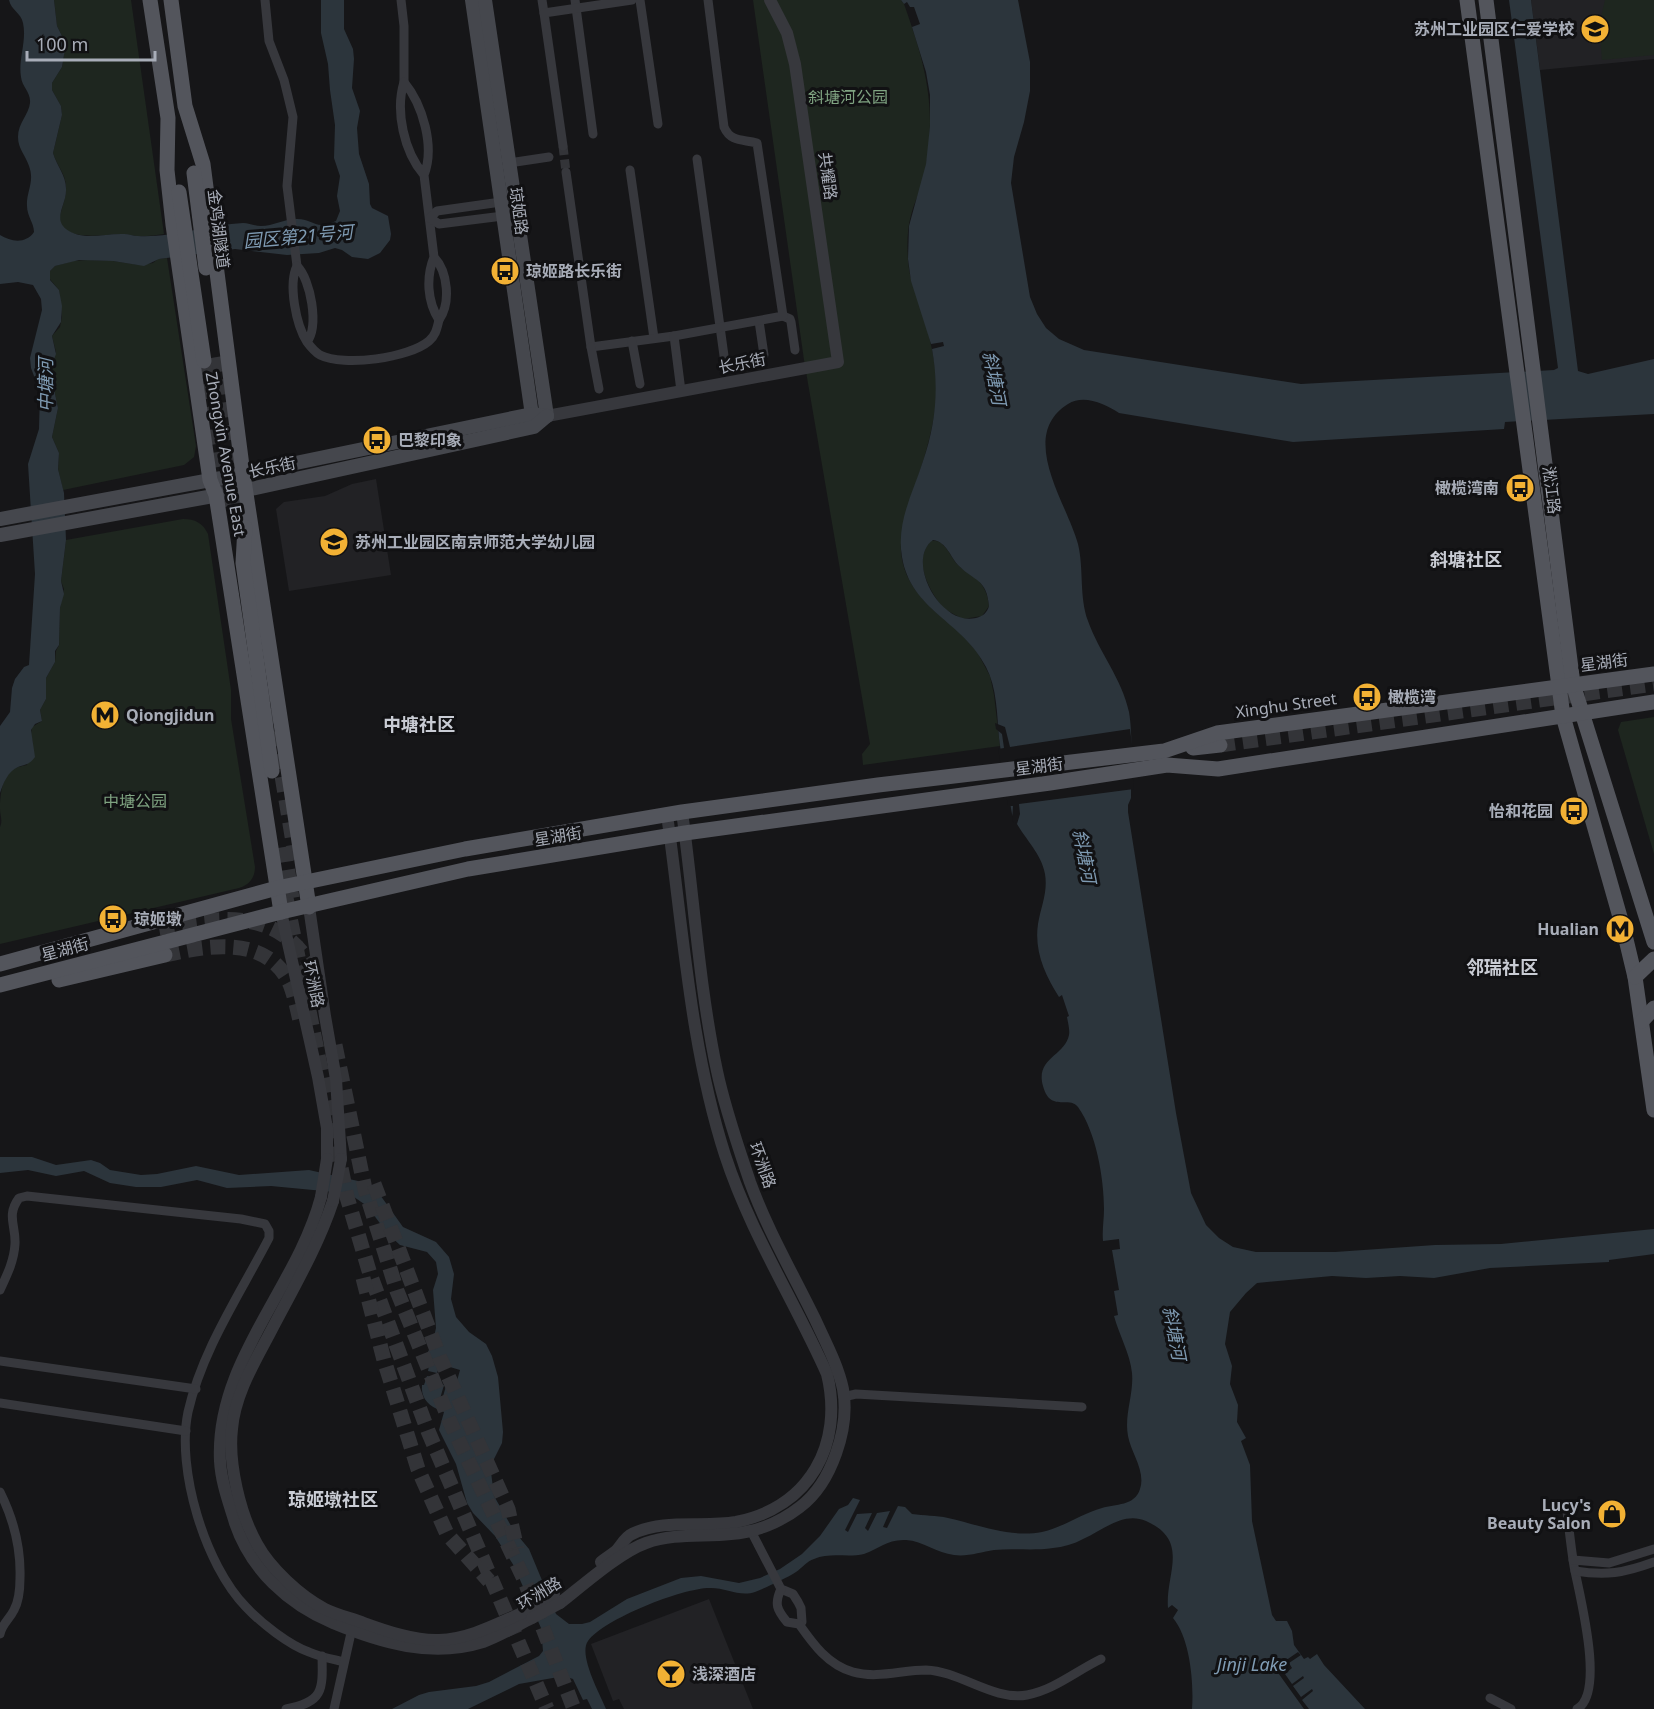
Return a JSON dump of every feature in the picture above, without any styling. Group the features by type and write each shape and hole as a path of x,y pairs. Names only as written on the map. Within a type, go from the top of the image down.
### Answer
{"main road":[{"name":"Zhongxin Avenue East","path":"150,0 168,118 167,171 178,265 210,480 216,495 281,912"},
{"path":"171,0 185,106"},
{"name":"琼姬路","path":"472,0 533,420"},
{"name":"琼姬路","path":"485,0 547,417"},
{"name":"淞江路","path":"1467,0 1517,363 1533,427 1566,685 1563,716 1635,977 1654,1110"},
{"name":"淞江路","path":"1486,0 1533,360 1533,427"},
{"name":"Zhongxin Avenue East","path":"185,106 203,164 243,474 309,907"},
{"name":"金鸡湖隧道","path":"168,118 211,359 185,106"},
{"name":"长乐街","path":"0,519 547,417"},
{"name":"长乐街","path":"0,535 246,490 533,420"},
{"path":"246,490 243,563 272,771"},
{"name":"星湖街","path":"1566,685 1654,674"},
{"name":"淞江路","path":"1566,685 1584,712 1654,942"},
{"name":"Xinghu Street","path":"1131,771 1166,758 1217,733 1566,685"},
{"path":"1563,716 1654,702"},
{"name":"Xinghu Street","path":"1130,754 1166,758 1218,769 1563,716"},
{"name":"Xinghu Street","path":"1166,758 1220,750"},
{"name":"星湖街","path":"0,965 277,888 465,849 674,813 1130,754"},
{"name":"星湖街","path":"0,985 281,912 468,869 677,835 1131,771"},
{"path":"0,965 70,952 159,928"},
{"path":"0,991 8,992 165,955"},
{"path":"1635,977 1654,959"},
{"path":"1642,1021 1654,1008"}],"street":[{"path":"265,0 269,40 284,80 293,117 287,186 296,262 294,272 296,313 298,326 306,342 320,355 342,360 366,360 394,355 423,344 434,335 443,314 446,283 441,264 434,257"},
{"path":"401,0 404,26 404,82 400,95 403,125 411,155 424,175"},
{"path":"542,0 563,146"},
{"path":"544,13 575,4 632,0"},
{"path":"640,0 658,124"},
{"path":"708,0 724,127 733,139 757,143 783,316"},
{"name":"共耀路","path":"770,0 787,33 795,64 838,362"},
{"path":"575,4 593,134"},
{"path":"404,82 412,91 423,121 428,154 428,164 424,175 434,257 430,268 429,290 434,312 439,320"},
{"path":"509,163 549,157"},
{"path":"697,159 725,363"},
{"path":"630,170 654,338"},
{"path":"566,172 599,389"},
{"path":"430,218 437,211 502,209"},
{"path":"296,262 305,276 311,307 313,330 306,342"},
{"path":"591,347 674,336 783,316 790,319 795,350"},
{"path":"759,321 764,355"},
{"path":"674,336 681,391"},
{"path":"632,341 640,384"},
{"name":"长乐街","path":"547,417 838,362"},
{"name":"环洲路","path":"309,907 336,1079 341,1159 327,1199 230,1389 222,1428 220,1462 226,1496 244,1547 259,1569 287,1596 319,1617 353,1625 377,1640 409,1646 451,1649 485,1641 557,1599 617,1555 645,1543 681,1536 751,1531 777,1521 802,1506 817,1489 833,1462 841,1439 844,1406 838,1372 824,1337 752,1188 727,1108 709,1028 674,813"},
{"name":"环洲路","path":"617,1555 630,1535 677,1523 735,1522 764,1514 781,1504 806,1484 819,1464 829,1438 831,1422 831,1391 827,1374 739,1192 713,1115 697,1039 677,835"},
{"name":"环洲路","path":"281,912 318,1077 327,1128 327,1199"},
{"path":"0,1290 12,1264 15,1242 12,1208 19,1198 27,1196 241,1219 265,1224 269,1231 269,1238 208,1356 188,1411 185,1446 189,1478 196,1512 211,1550 227,1581 246,1607 272,1629 308,1652 344,1662"},
{"path":"0,1361 195,1389"},
{"path":"843,1397 856,1394 1082,1407"},
{"path":"0,1403 186,1431"},
{"path":"0,1492 17,1534 21,1558 20,1589 14,1610 2,1626 0,1634"},
{"path":"1567,1511 1590,1666 1590,1690 1586,1701 1577,1709"},
{"path":"751,1531 780,1588 793,1594 801,1608 802,1622 799,1624"},
{"path":"1573,1560 1609,1563 1654,1549"},
{"path":"1575,1571 1600,1575 1615,1574 1654,1562"},
{"path":"780,1588 776,1606 787,1622 799,1624 816,1648 826,1657 852,1672 898,1674 926,1670 953,1676 992,1691 1014,1696 1040,1692 1101,1659"},
{"path":"334,1707 353,1625"},
{"path":"286,1709 311,1703 320,1692 323,1674 322,1656"},
{"path":"1490,1698 1511,1709"}],"shaded area":[{"name":"苏州工业园区仁爱学校","path":"1531,0 1654,0 1654,59 1540,70"},
{"name":"苏州工业园区南京师范大学幼儿园","path":"376,479 391,575 289,591 276,509 284,502 325,496 352,484"},
{"name":"浅深酒店","path":"709,1599 753,1709 624,1709 619,1699 613,1701 591,1644"}],"green space":[{"path":"54,0 131,0 164,234 86,236 68,231 63,227 60,216 66,182 53,153 62,115 61,106 52,90 52,83 62,67 64,40 57,26"},
{"name":"斜塘河公园","path":"753,0 901,0 912,26 924,68 930,109 930,130 924,176 909,226 908,260 932,348 936,373 936,398 924,460 903,527 902,561 913,587 939,615 943,608 928,584 923,566 925,549 931,541 944,545 958,565 974,576 984,588 989,606 982,616 963,619 946,610 960,633 976,650 990,676 1000,746 863,765 862,754 870,744 804,360"},
{"path":"1605,0 1654,0 1654,55 1602,60 1599,25"},
{"path":"167,258 196,446 194,457 184,465 63,490 58,469 59,453 52,437 58,408 50,370 56,352 52,336 60,327 62,317 59,290 49,278 50,271 55,266 73,261 113,261 139,265"},
{"name":"中塘公园","path":"183,519 198,522 208,534 231,690 231,719 255,867 253,878 239,888 0,944 1,791 8,774 18,767 27,765 33,744 32,727 42,721 40,710 46,699 46,678 55,662 59,645 60,608 64,589 61,581 66,540"},
{"path":"1654,717 1654,854 1618,730 1621,722"}],"water":[{"path":"9,0 54,0 57,26 64,40 62,67 52,83 52,90 61,106 62,115 53,153 66,186 60,216 62,225 73,233 87,236 124,234 150,236 243,223 265,226 303,219 323,225 336,221 340,211 337,196 340,176 334,158 335,125 328,64 321,33 321,0 344,0 344,29 353,49 354,59 352,88 360,111 357,128 359,154 369,184 370,204 372,208 388,216 391,234 390,240 380,253 368,259 352,257 335,248 319,253 287,255 235,249 159,259 144,266 113,261 79,260 55,266 50,271 50,280 59,290 62,306 61,322 52,336 56,354 50,370 58,408 52,437 59,453 58,469 64,493 66,540 61,581 64,594 60,608 59,645 55,651 55,662 46,678 46,699 40,710 42,721 35,724 31,730 35,757 29,763 11,771 0,793 0,726 10,712 15,679 24,667 29,665 35,574 28,464 39,429 40,392 31,368 30,358 42,310 41,299 33,285 18,282 0,284 0,235 18,241 27,239 34,232 27,206 31,172 19,145 18,137 30,103 20,70 24,30 22,20"},
{"path":"901,0 1018,0 1030,62 1030,91 1014,157 1011,183 1030,297 1046,328 1059,339 1084,350 1301,384 1558,368 1509,0 1531,0 1578,371 1588,374 1654,359 1654,414 1505,422 1504,429 1293,442 1119,413 1107,406 1081,400 1068,404 1053,418 1046,434 1046,452 1050,471 1078,544 1085,612 1098,644 1121,688 1129,712 1131,798 1128,812 1191,1193 1206,1225 1219,1238 1233,1247 1256,1252 1335,1252 1435,1245 1501,1244 1654,1229 1654,1254 1609,1260 1609,1262 1490,1268 1434,1278 1332,1276 1257,1283 1230,1312 1225,1344 1232,1366 1230,1384 1238,1405 1237,1422 1246,1438 1241,1441 1250,1465 1252,1521 1272,1615 1276,1621 1287,1621 1292,1631 1294,1645 1304,1659 1308,1657 1310,1659 1317,1654 1324,1665 1365,1709 1192,1709 1190,1661 1183,1637 1173,1618 1178,1610 1172,1605 1168,1608 1172,1548 1168,1538 1160,1529 1146,1521 1129,1518 1113,1523 1072,1544 1046,1549 994,1550 959,1555 948,1554 912,1541 899,1540 864,1554 814,1559 792,1575 755,1592 738,1593 711,1588 664,1599 610,1623 588,1641 586,1655 588,1665 606,1709 592,1709 587,1699 583,1700 573,1679 564,1676 519,1684 468,1709 392,1709 429,1692 476,1686 489,1682 539,1656 543,1651 541,1628 514,1566 495,1536 473,1513 467,1503 456,1464 439,1430 444,1412 439,1410 446,1386 455,1388 460,1370 440,1364 437,1373 428,1371 429,1366 422,1365 436,1328 433,1290 438,1274 436,1262 427,1252 400,1245 388,1234 367,1206 354,1197 334,1192 271,1186 227,1188 197,1180 161,1187 136,1187 110,1183 84,1171 56,1176 28,1170 0,1173 0,1157 32,1157 56,1165 91,1160 110,1170 141,1175 196,1166 239,1175 309,1170 358,1181 378,1192 403,1227 436,1242 449,1257 454,1274 451,1299 456,1317 469,1332 486,1344 498,1377 503,1432 502,1443 493,1461 491,1472 494,1496 514,1531 529,1549 556,1614 569,1624 590,1622 627,1599 681,1578 701,1576 739,1583 760,1578 780,1569 802,1554 820,1536 839,1509 848,1505 853,1498 860,1500 845,1530 848,1532 857,1514 872,1513 865,1528 868,1531 877,1513 890,1511 883,1527 887,1528 898,1506 905,1507 912,1514 944,1517 1006,1532 1030,1533 1050,1530 1094,1511 1134,1499 1140,1489 1141,1476 1127,1428 1132,1373 1114,1316 1118,1315 1114,1291 1119,1290 1112,1250 1120,1249 1119,1239 1103,1241 1104,1197 1101,1170 1090,1129 1078,1107 1070,1102 1050,1099 1043,1086 1043,1069 1066,1042 1069,1033 1067,1017 1069,1016 1062,995 1059,997 1049,980 1039,953 1038,924 1046,887 1043,866 1012,814 990,675 976,651 926,603 916,590 907,575 902,557 903,520 931,433 936,391 932,349 944,346 943,342 931,344 911,281 908,259 909,226 926,164 930,95 926,72 912,27 920,24 914,7 910,7 907,2 904,4","holes":["933,540 938,541 959,566 983,585 989,606 983,615 976,618 963,618 950,612 939,603 930,590 923,562 925,549"]},
{"path":"427,1376 437,1378 436,1383 444,1385 437,1409 430,1405 423,1396 422,1385"}],"pier":[{"path":"995,723 1005,727 1010,747 1130,729 1134,789 1019,804 1020,814 1017,824 1012,821 1013,806 1008,806 998,749 1004,748 1002,734 996,729"},
{"path":"1298,1652 1301,1655 1289,1663 1292,1668 1285,1674 1292,1684 1303,1676 1304,1678 1293,1686 1301,1697 1312,1689 1313,1691 1302,1700 1309,1709 1304,1709 1271,1663 1278,1658 1282,1663"}],"tunnel":[{"path":"563,146 566,172"},
{"path":"217,357 245,540"},
{"path":"204,361 225,507"},
{"path":"1220,745 1654,684"},
{"path":"267,686 296,860"},
{"path":"284,847 292,898"},
{"path":"286,898 347,1197 370,1274 428,1431 547,1709"},
{"path":"159,928 222,920 242,920 260,924 278,932 294,944 311,965 318,988"},
{"path":"165,955 200,948 235,947 267,957 280,968 290,984 301,1025"},
{"path":"335,1045 365,1189 397,1291 450,1422 524,1579 574,1709"},
{"path":"374,1184 440,1358 508,1509 517,1549"},
{"path":"363,1278 384,1360 418,1469 447,1534 489,1581"}],"place":[{"name":"苏州工业园区仁爱学校","path":"1595,29"},
{"name":"琼姬路长乐街","path":"505,271"},
{"name":"巴黎印象","path":"377,440"},
{"name":"橄榄湾南","path":"1520,488"},
{"name":"苏州工业园区南京师范大学幼儿园","path":"334,542"},
{"name":"橄榄湾","path":"1367,697"},
{"name":"Qiongjidun","path":"105,715"},
{"name":"怡和花园","path":"1574,811"},
{"name":"琼姬墩","path":"113,919"},
{"name":"Hualian","path":"1620,929"},
{"name":"Lucy's Beauty Salon","path":"1612,1514"},
{"name":"浅深酒店","path":"671,1674"}],"district":[{"name":"斜塘社区","path":"1466,559"},
{"name":"中塘社区","path":"419,724"},
{"name":"邻瑞社区","path":"1502,967"},
{"name":"琼姬墩社区","path":"333,1499"}],"water label":[{"name":"园区第21号河","path":"298,236"},
{"name":"斜塘河","path":"995,378"},
{"name":"中塘河","path":"45,385"},
{"name":"斜塘河","path":"1085,856"},
{"name":"斜塘河","path":"1175,1333"},
{"name":"Jinji Lake","path":"1252,1664"}]}
